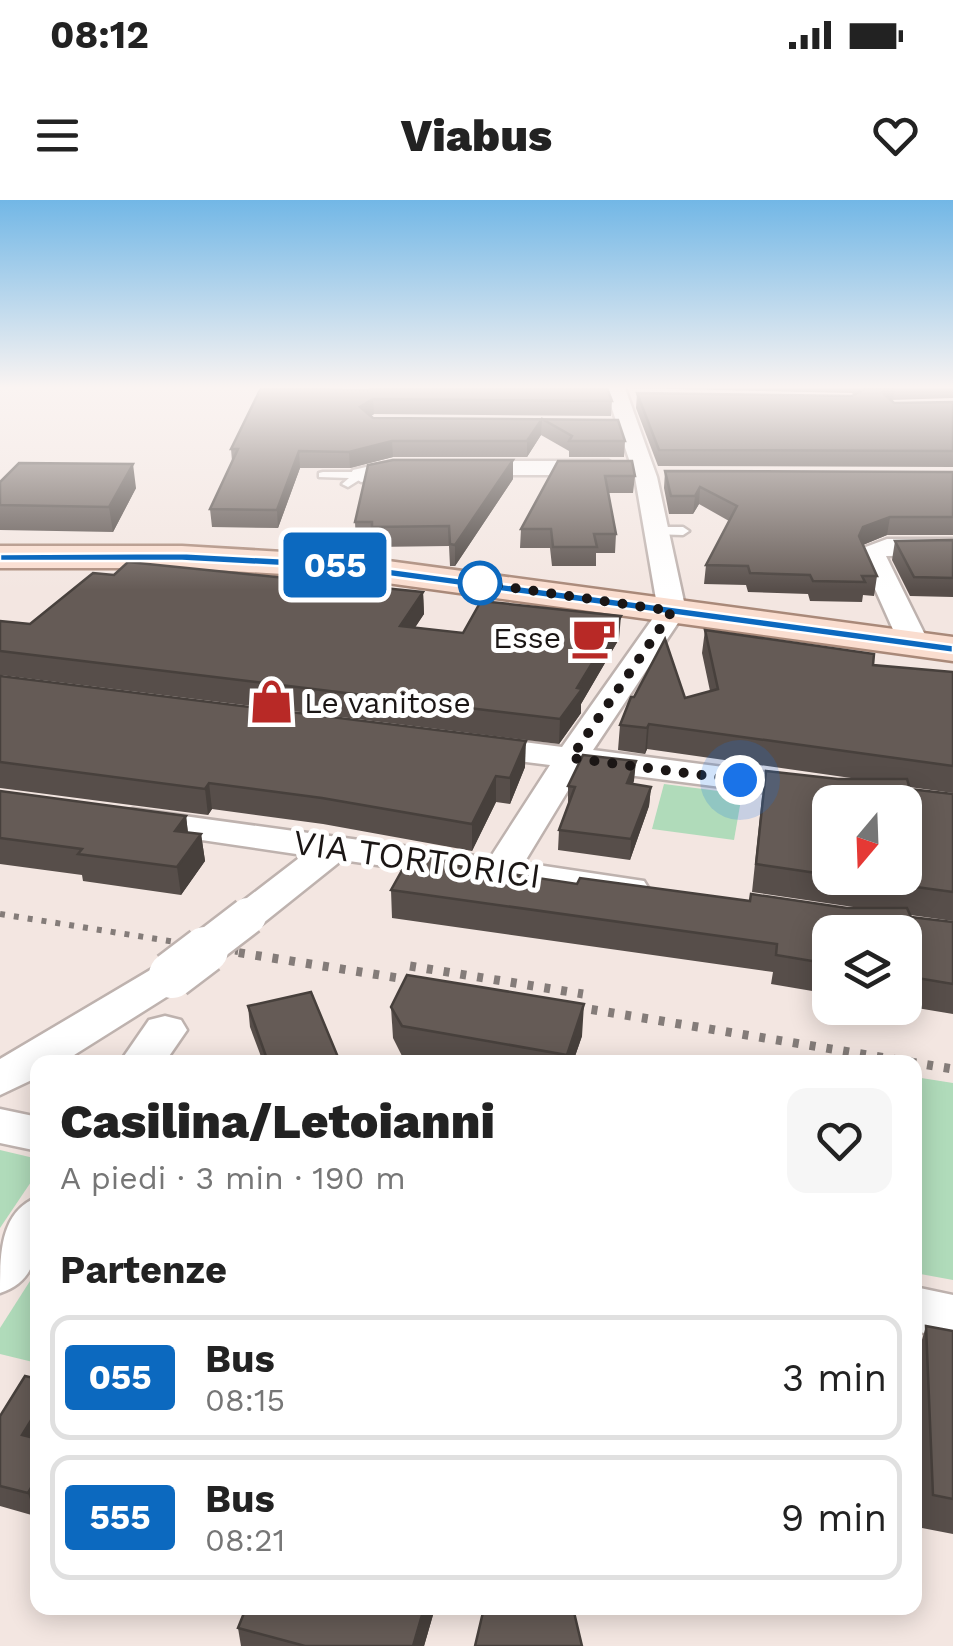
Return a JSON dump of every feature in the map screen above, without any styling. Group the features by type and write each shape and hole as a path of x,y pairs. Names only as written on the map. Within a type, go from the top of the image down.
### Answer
{"main road":[{"path":"0,557 182,557 334,565 953,649"}],"street":[{"path":"501,870 571,758 672,611 656,531 653,474 639,455"},
{"path":"355,480 393,468 653,474"},
{"path":"914,644 872,553 887,547 953,547"},
{"path":"438,741 812,788"},
{"name":"VIA TORTORICI","path":"99,815 658,893"},
{"path":"41,1055 172,975 336,847"},
{"path":"0,1079 30,1062"},
{"path":"0,1126 30,1132"},
{"path":"0,1272 30,1228"},
{"path":"922,1310 953,1317"}],"lane":[{"path":"323,475 355,480"},
{"path":"656,531 683,531"}],"green space":[{"path":"664,784 742,794 734,840 652,829"},
{"path":"922,1078 953,1083 953,1280 922,1274"},
{"path":"0,1150 30,1157 30,1183 0,1228"},
{"path":"30,1281 30,1361 0,1354 0,1328"}],"building":[{"path":"235,455 297,455 277,510 210,509"},
{"path":"393,460 513,460 455,545 450,544 449,526 372,527 372,522 355,522 368,465"},
{"path":"558,461 632,461 635,476 605,476 616,534 594,534 597,547 553,547 551,529 521,529"},
{"path":"19,463 133,464 109,507 0,505 0,482"},
{"path":"665,471 953,472 953,517 890,517 863,527 859,536 877,576 862,576 865,582 813,581 810,575 750,573 748,566 706,565 737,506 700,487 695,496 671,496"},
{"path":"953,540 953,578 914,577 895,541"},
{"path":"128,562 423,592 400,626 463,633 481,601 621,616 577,688 582,689 560,719 0,651 0,621 30,624 93,573 114,575"},
{"path":"705,630 874,654 873,665 953,672 953,766 649,724 647,728 620,725 631,697 665,639 685,698 718,689"},
{"path":"0,676 526,741 510,778 496,776 472,824 209,783 205,789 0,762"},
{"path":"583,755 636,761 627,783 651,787 631,839 559,830 575,787 568,786"},
{"path":"766,771 838,779 907,779 909,785 812,785 812,872 756,864"},
{"path":"922,790 953,794 953,892 922,888"},
{"path":"0,791 186,816 175,831 201,834 177,867 78,854 82,849 0,838"},
{"path":"415,847 457,853 451,865 577,884 580,878 750,901 751,894 847,908 907,908 910,915 812,915 812,961 776,955 777,944 391,890"},
{"path":"922,918 953,922 953,984 922,979"},
{"path":"407,975 584,1004 567,1055 402,1026 391,1007"},
{"path":"311,992 337,1055 266,1055 248,1006"},
{"path":"926,1326 953,1331 953,1499 933,1495"},
{"path":"25,1376 30,1377 30,1422 22,1435 30,1437 28,1493 0,1486 0,1416"},
{"path":"243,1615 422,1615 413,1646 305,1646 238,1628"},
{"path":"482,1615 575,1615 582,1646 475,1646"}],"railway":[{"path":"0,914 238,952"},
{"path":"222,950 430,983"},
{"path":"410,966 583,994"},
{"path":"558,1004 868,1055"},
{"path":"922,1064 953,1069"}],"bus line":[{"name":"055","path":"0,557 182,557 334,565 953,649"}],"place":[{"name":"Esse","path":"594,637"},
{"name":"Le vanitose","path":"271,702"}],"route":[{"path":"480,583 672,611 571,758 740,780"}]}
